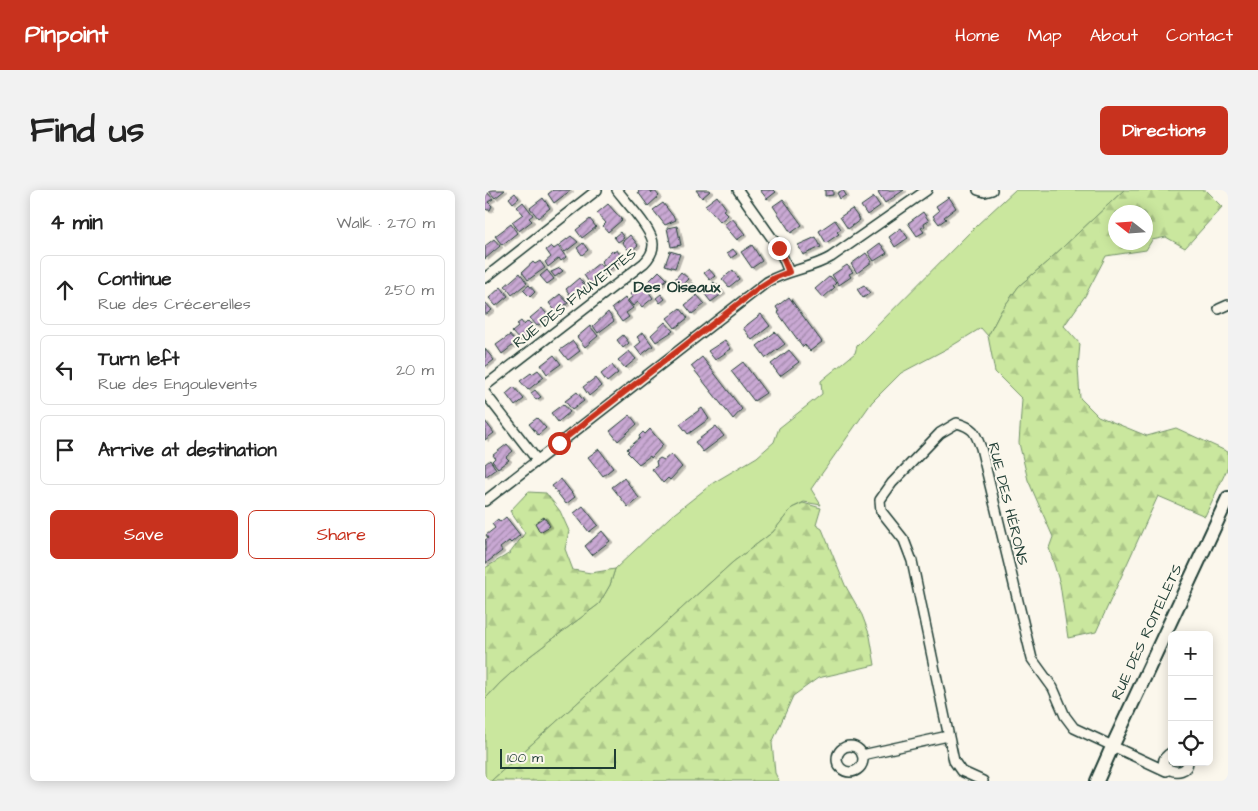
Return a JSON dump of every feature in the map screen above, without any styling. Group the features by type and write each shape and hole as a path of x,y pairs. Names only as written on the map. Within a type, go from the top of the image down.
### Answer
{"street":[{"path":"485,278 597,190"},
{"name":"RUE DES FAUVETTES","path":"485,386 644,263 650,255 653,247 652,237 617,190"},
{"path":"738,190 779,248 789,272"},
{"path":"485,501 760,287 774,278 814,266 831,257 927,190"},
{"path":"978,190 985,192 992,190"},
{"path":"1219,309 1228,305"},
{"path":"485,393 537,460"},
{"name":"RUE DES HÉRONS","path":"983,781 961,772 954,761 912,562 905,540 881,511 880,500 893,483 940,433 957,423 975,432 981,448 1032,659 1053,688 1065,716 1074,728 1112,746"},
{"name":"RUE DES ROITELETS","path":"1097,781 1228,498"},
{"path":"862,755 948,736"},
{"path":"1112,746 1166,770 1172,776 1181,775 1187,770 1188,766"},
{"path":"1166,770 1164,767 1165,759 1168,756"}],"green space":[{"path":"1015,190 1124,190 1019,286 1001,311 988,336 981,328 901,373 872,402 811,489 821,505 804,502 792,508 773,532 733,562 491,781 485,781 485,699 530,656 599,604 610,585 615,569 670,517 713,483 757,457 774,442 779,428 822,394 821,381 855,353 857,346 977,225"},
{"path":"1124,190 1205,190 1222,207 1185,248 1166,237 1153,240 1153,205 1108,205 1108,250 1146,250 1106,256 1085,296 1064,326 1080,344 1078,367 1080,398 1098,416 1147,436 1176,428 1228,452 1228,467 1205,516 1158,496 1096,632 1068,638 1060,584 1049,548 1053,537 1028,480 1019,443 1022,399 995,372 988,336 1001,311 1019,286"},
{"path":"528,492 546,493 560,511 569,531 565,549 573,570 591,573 615,569 610,585 599,604 530,656 485,699 485,568 510,553 525,533 510,511"},
{"path":"803,503 821,508 816,525 822,529 845,585 862,615 870,636 875,665 818,678 793,696 772,743 775,773 779,781 491,781 733,562 773,532 792,508"}],"building":[{"path":"488,190 505,190 495,198"},
{"path":"553,190 571,190 554,203 548,194"},
{"path":"640,190 650,190 652,193 655,191 659,196 648,206 638,192"},
{"path":"696,190 710,190 710,191 702,198"},
{"path":"760,190 774,190 776,192 767,199"},
{"path":"825,190 833,190 833,195 825,196"},
{"path":"843,190 846,195 840,199 837,193"},
{"path":"881,190 904,190 885,203 878,192"},
{"path":"487,192 493,199 488,202 492,206 490,210 485,208 485,193"},
{"path":"515,193 519,198 513,203 509,198"},
{"path":"717,196 726,208 723,210 728,215 720,222 705,205"},
{"path":"874,197 880,206 867,215 861,206"},
{"path":"949,197 956,208 944,217 946,219 939,224 933,216 939,211 936,206"},
{"path":"543,198 550,208 538,218 530,208"},
{"path":"783,199 802,225 791,233 773,206"},
{"path":"523,202 533,215 529,218 532,221 519,231 512,222 523,214 517,207"},
{"path":"663,203 676,220 665,225 653,210"},
{"path":"608,204 622,220 608,232 603,226 606,223 597,213"},
{"path":"852,209 860,220 848,229 840,217"},
{"path":"923,212 929,221 921,228 924,232 917,236 908,223"},
{"path":"732,218 745,234 737,240 724,225"},
{"path":"590,219 596,227 582,238 576,230"},
{"path":"835,220 841,229 837,232 839,234 826,243 819,231"},
{"path":"511,224 517,233 502,245 495,236"},
{"path":"677,226 681,245 671,247 667,228"},
{"path":"901,228 908,238 895,247 889,237"},
{"path":"620,232 624,238 618,242 614,237"},
{"path":"630,235 638,245 630,252 622,242"},
{"path":"571,236 578,242 565,252 559,245"},
{"path":"816,237 821,247 803,255 798,245"},
{"path":"494,239 500,246 485,259 485,246"},
{"path":"583,243 588,250 582,255 577,248"},
{"path":"880,243 887,253 874,261 868,252"},
{"path":"752,245 762,261 752,268 741,252"},
{"path":"551,246 554,249 558,246 566,257 561,261 559,258 548,267 545,262 551,257 546,250"},
{"path":"733,249 737,254 731,258 727,253"},
{"path":"612,250 614,252 617,250 623,259 608,271 601,262"},
{"path":"670,251 680,254 675,268 665,265"},
{"path":"866,253 872,262 857,273 851,264"},
{"path":"540,261 545,268 528,280 522,272 533,262 535,264"},
{"path":"599,263 606,272 590,284 584,275"},
{"path":"847,265 853,272 849,274 851,277 839,285 832,275"},
{"path":"560,268 563,271 555,277 551,272"},
{"path":"709,269 715,276 710,280 704,273"},
{"path":"547,270 554,279 547,284 540,276"},
{"path":"733,270 739,279 729,287 722,279"},
{"path":"659,271 667,279 654,291 647,283"},
{"path":"681,272 689,279 683,285 675,279"},
{"path":"520,273 527,283 512,295 505,286"},
{"path":"830,276 836,283 833,286 835,287 823,298 815,289"},
{"path":"579,278 586,287 572,298 566,289"},
{"path":"714,282 723,293 711,302 703,292"},
{"path":"692,283 698,291 694,294 691,290 689,292 686,287"},
{"path":"643,284 653,298 642,307 638,302 633,306 628,300 632,297 630,294"},
{"path":"529,285 535,292 530,297 523,290"},
{"path":"864,285 870,293 863,298 857,289"},
{"path":"501,287 508,296 496,306 489,298"},
{"path":"560,294 568,303 556,312 549,303"},
{"path":"661,294 665,299 660,303 656,298"},
{"path":"697,295 705,304 692,314 685,305"},
{"path":"789,297 822,342 810,351 805,345 803,347 778,313 776,307"},
{"path":"625,298 633,308 626,313 629,317 622,322 612,308"},
{"path":"485,302 492,310 485,315"},
{"path":"542,308 549,317 537,326 530,318"},
{"path":"680,308 688,318 675,328 667,318"},
{"path":"608,312 614,321 598,333 593,326"},
{"path":"761,314 770,326 752,340 743,328"},
{"path":"521,321 524,325 528,321 533,326 528,330 530,332 520,341 512,332"},
{"path":"665,322 673,331 656,342 651,335"},
{"path":"590,326 598,336 585,347 577,337"},
{"path":"643,332 653,346 641,355 635,347 641,342 637,337"},
{"path":"775,332 785,344 766,358 757,346"},
{"path":"510,335 516,343 502,354 496,345"},
{"path":"623,335 629,343 623,348 617,340"},
{"path":"725,340 731,349 715,360 708,351"},
{"path":"573,341 580,351 568,360 560,350"},
{"path":"485,349 494,360 485,367"},
{"path":"789,350 799,362 780,376 771,364"},
{"path":"629,351 636,359 625,368 618,360"},
{"path":"554,355 561,364 547,374 541,365"},
{"path":"702,357 742,409 733,419 691,366"},
{"path":"743,362 766,393 754,401 731,371"},
{"path":"612,365 618,373 607,382 601,374"},
{"path":"538,370 544,377 528,390 520,381"},
{"path":"595,378 601,386 589,396 583,387"},
{"path":"514,387 524,399 515,406 506,394"},
{"path":"535,390 541,397 536,400 531,393"},
{"path":"577,392 584,401 572,410 565,401"},
{"path":"563,404 570,412 558,422 551,413"},
{"path":"702,408 709,419 688,434 680,424"},
{"path":"630,415 637,424 618,441 610,431"},
{"path":"537,418 546,428 538,435 529,424"},
{"path":"485,421 494,433 485,440"},
{"path":"716,426 724,436 703,452 695,442"},
{"path":"650,429 663,445 651,458 650,456 639,464 627,452 629,451 627,449 640,438 639,436 643,432 645,434"},
{"path":"507,444 513,451 506,457 509,460 498,468 492,461 495,458 493,455"},
{"path":"599,449 613,468 603,476 588,457"},
{"path":"671,454 682,467 670,480 668,478 663,483 652,469 657,466 656,461 660,458 664,460"},
{"path":"490,460 496,469 485,477 485,464"},
{"path":"624,478 639,498 628,507 612,487"},
{"path":"561,479 575,497 566,504 552,486"},
{"path":"583,506 598,525 589,532 574,513"},
{"path":"506,517 520,535 511,543 509,541 500,548 502,551 485,564 485,540 488,538 486,535 495,528 492,524 498,519 500,522"},
{"path":"544,517 550,526 540,532 535,523"},
{"path":"602,531 610,541 592,555 585,546"}],"district":[{"name":"Des Oiseaux","path":"677,287"}],"route":[{"path":"559,443 760,287 774,278 789,272 779,248"}]}
